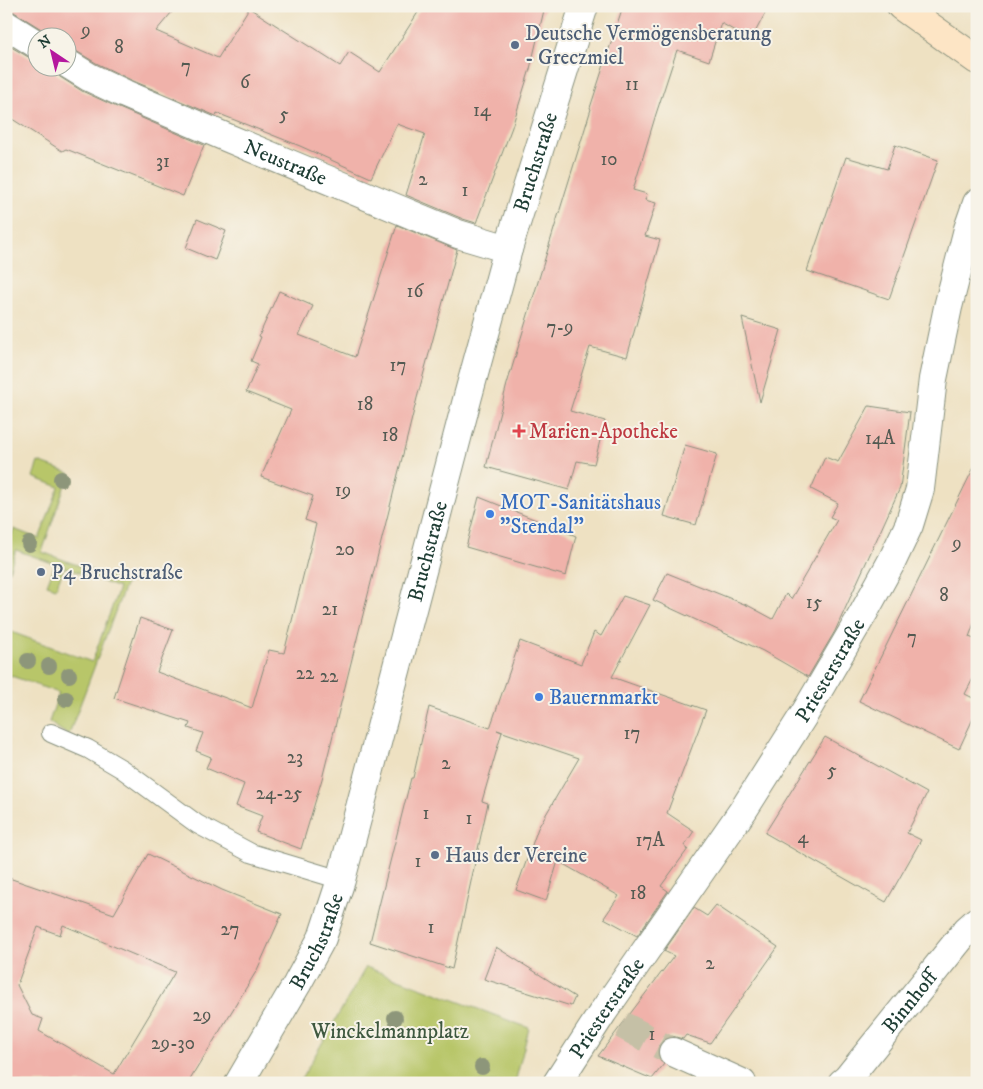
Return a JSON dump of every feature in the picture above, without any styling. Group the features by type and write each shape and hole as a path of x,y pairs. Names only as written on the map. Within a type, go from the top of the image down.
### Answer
{"main road":[{"path":"901,6 977,60"}],"street":[{"name":"Bruchstraße","path":"239,1083 322,938 341,880 508,249 584,6"},
{"path":"6,26 28,39"},
{"name":"Neustraße","path":"78,70 116,90 249,148 458,234 508,249"},
{"name":"Priesterstraße","path":"557,1083 613,1019 805,713 892,562 909,525 920,489 933,379 948,307 968,229 977,203"},
{"name":"Binnhoff","path":"842,1083 967,930 977,921"},
{"path":"673,1052 742,1083"}],"lane":[{"path":"51,733 88,748 122,769 197,824 251,853 341,880"}],"green space":[{"path":"38,462 69,473 42,552 126,583 69,734 49,722 59,693 6,674 6,630 92,662 119,588 64,567 56,588 47,585 55,564 16,550 9,571 6,570 6,549 14,529 39,539 59,487 33,477"},
{"name":"Winckelmannplatz","path":"366,967 529,1028 515,1083 299,1083"}],"building":[{"path":"6,6 177,6 156,31 218,58 249,8 340,66 349,52 380,72 422,6 545,6 530,69 512,127 476,223 406,195 425,134 397,124 371,178 300,146 217,113 216,116 96,63 78,52 78,28 40,28 6,9"},
{"path":"623,6 769,6 751,40 721,23 709,61 677,50 633,190 647,194 645,200 656,203 645,236 660,240 627,357 590,347 570,411 605,421 594,464 577,461 569,490 486,467 507,384 590,108"},
{"path":"6,44 28,57 28,78 62,78 82,91 204,145 183,196 66,149 62,151 6,115"},
{"path":"895,145 938,160 889,299 807,271 846,157 887,169"},
{"path":"197,219 226,231 215,260 186,248"},
{"path":"397,225 457,250 417,398 322,779 301,849 256,832 262,816 236,806 244,784 206,768 211,757 196,751 203,733 188,728 190,723 114,698 140,618 173,630 157,672 252,708 269,650 284,653 316,524 305,520 313,496 261,477 291,410 246,392 258,364 251,361 261,337 259,336 279,291 313,306 299,335 355,357"},
{"path":"742,318 781,330 760,402"},
{"path":"869,406 910,412 900,488 835,631 808,677 763,651 653,600 667,573 749,606 773,619 786,594 791,599 837,520 830,517 838,503 811,489 825,457 838,462"},
{"path":"685,445 717,454 696,525 664,516"},
{"path":"977,461 977,615 969,637 977,640 977,671 965,694 977,700 977,710 959,749 859,701"},
{"path":"479,497 576,536 566,576 466,547"},
{"path":"623,596 650,605 612,677 706,710 667,813 694,831 684,846 688,849 661,886 668,891 637,936 604,918 619,896 558,861 546,901 516,890 538,828 579,758 497,730 502,732 482,801 488,803 452,969 370,942 411,778 413,778 429,707 490,728 520,641 581,664 594,632 601,636"},
{"path":"825,737 927,793 907,833 921,840 886,902 765,833"},
{"path":"148,854 222,890 282,914 257,970 188,1083 6,1083 6,877 114,914","holes":["63,925 175,972 114,1074 39,1031 43,1019 32,1015 17,985 38,927 60,935"]},
{"path":"716,905 778,947 710,1043 686,1035 683,1039 672,1036 664,1039 659,1045 657,1053 660,1061 664,1064 652,1079 598,1056 674,956 664,951 694,908 707,916"},
{"path":"496,947 575,997 571,1006 484,979"}],"tunnel":[{"path":"622,1025 673,1052"}],"place":[{"name":"Deutsche Vermögensberatung - Greczmiel","path":"515,45"},
{"name":"Marien-Apotheke","path":"519,431"},
{"name":"MOT-Sanitätshaus \"Stendal\"","path":"490,514"},
{"name":"P4 Bruchstraße","path":"41,572"},
{"name":"Bauernmarkt","path":"539,697"},
{"name":"Haus der Vereine","path":"435,855"}]}
